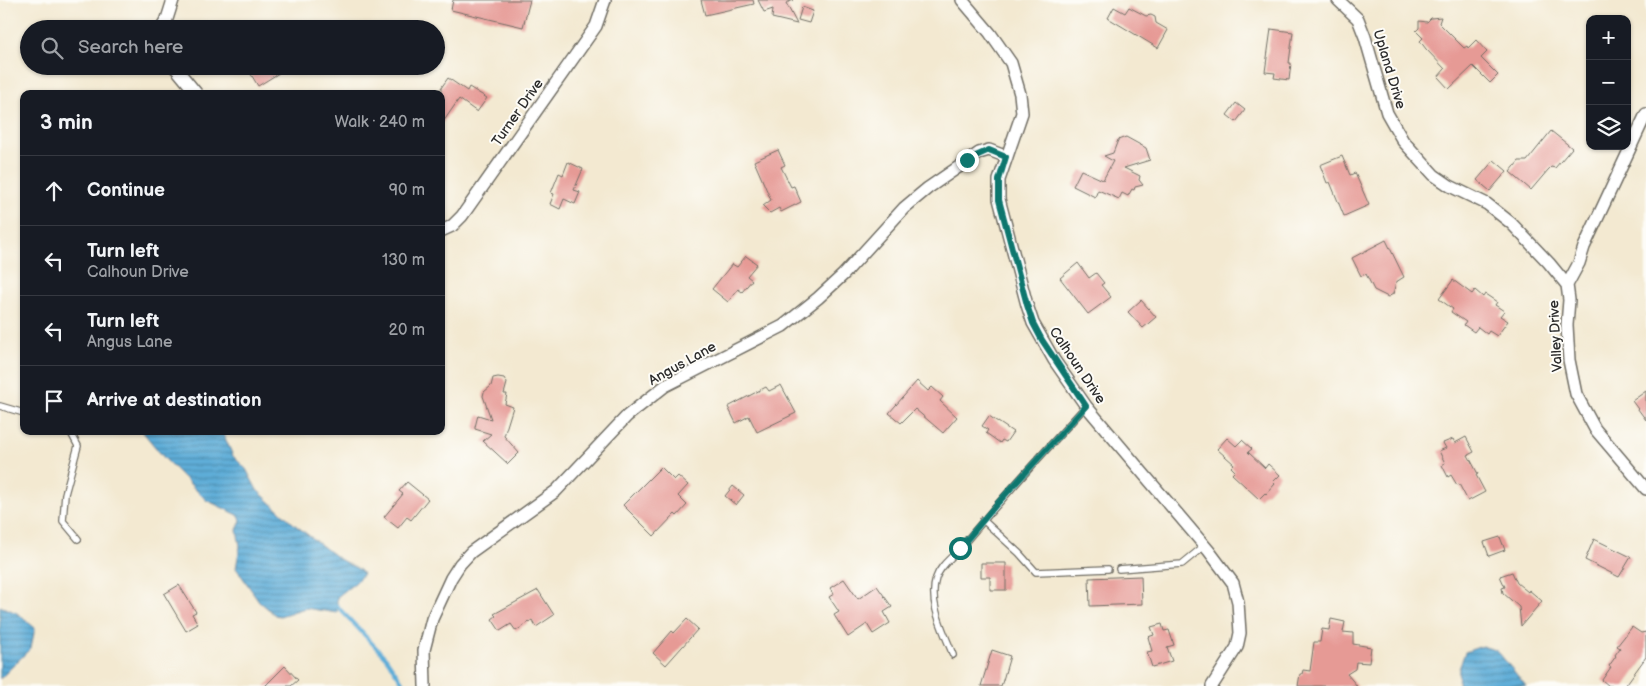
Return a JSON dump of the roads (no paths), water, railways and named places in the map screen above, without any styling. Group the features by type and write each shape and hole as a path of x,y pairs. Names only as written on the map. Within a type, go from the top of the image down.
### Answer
{"street":[{"path":"165,20 173,0"},
{"name":"Turner Drive","path":"445,230 462,216 596,26 605,0"},
{"name":"Calhoun Drive","path":"962,0 990,33 1011,63 1017,78 1022,113 999,180 999,200 1033,323 1042,340 1086,406 1233,583 1238,602 1240,634 1237,646 1212,686"},
{"name":"Upland Drive","path":"1338,0 1358,19 1365,37 1386,113 1403,141 1434,175 1466,195 1487,204 1511,223 1549,262 1568,285"},
{"path":"181,75 194,90"},
{"name":"Valley Drive","path":"1646,114 1568,285 1570,300 1567,325 1569,360 1576,394 1595,429 1646,489"},
{"name":"Angus Lane","path":"425,686 424,650 432,619 451,578 471,552 556,491 578,470 627,416 664,386 784,326 802,313 843,275 904,208 928,188 979,153 989,150 1006,157"}],"lane":[{"path":"0,406 20,412"},
{"path":"953,655 934,605 936,580 940,570 1086,406"},
{"path":"72,435 78,446 65,494 63,521 78,539"},
{"path":"984,520 1036,572 1108,569"},
{"path":"1119,569 1182,564 1204,546"}],"water":[{"path":"145,435 224,435 233,456 246,469 257,490 294,524 339,559 360,570 363,574 337,597 337,613 305,608 280,616 275,615 259,601 236,568 240,546 237,530 241,520 238,515 206,500 165,459"},
{"path":"0,606 17,613 35,628 31,648 0,679"},
{"path":"1482,646 1499,653 1526,686 1458,686 1459,669 1465,652"}],"waterway":[{"path":"336,605 386,658 405,686"}]}
